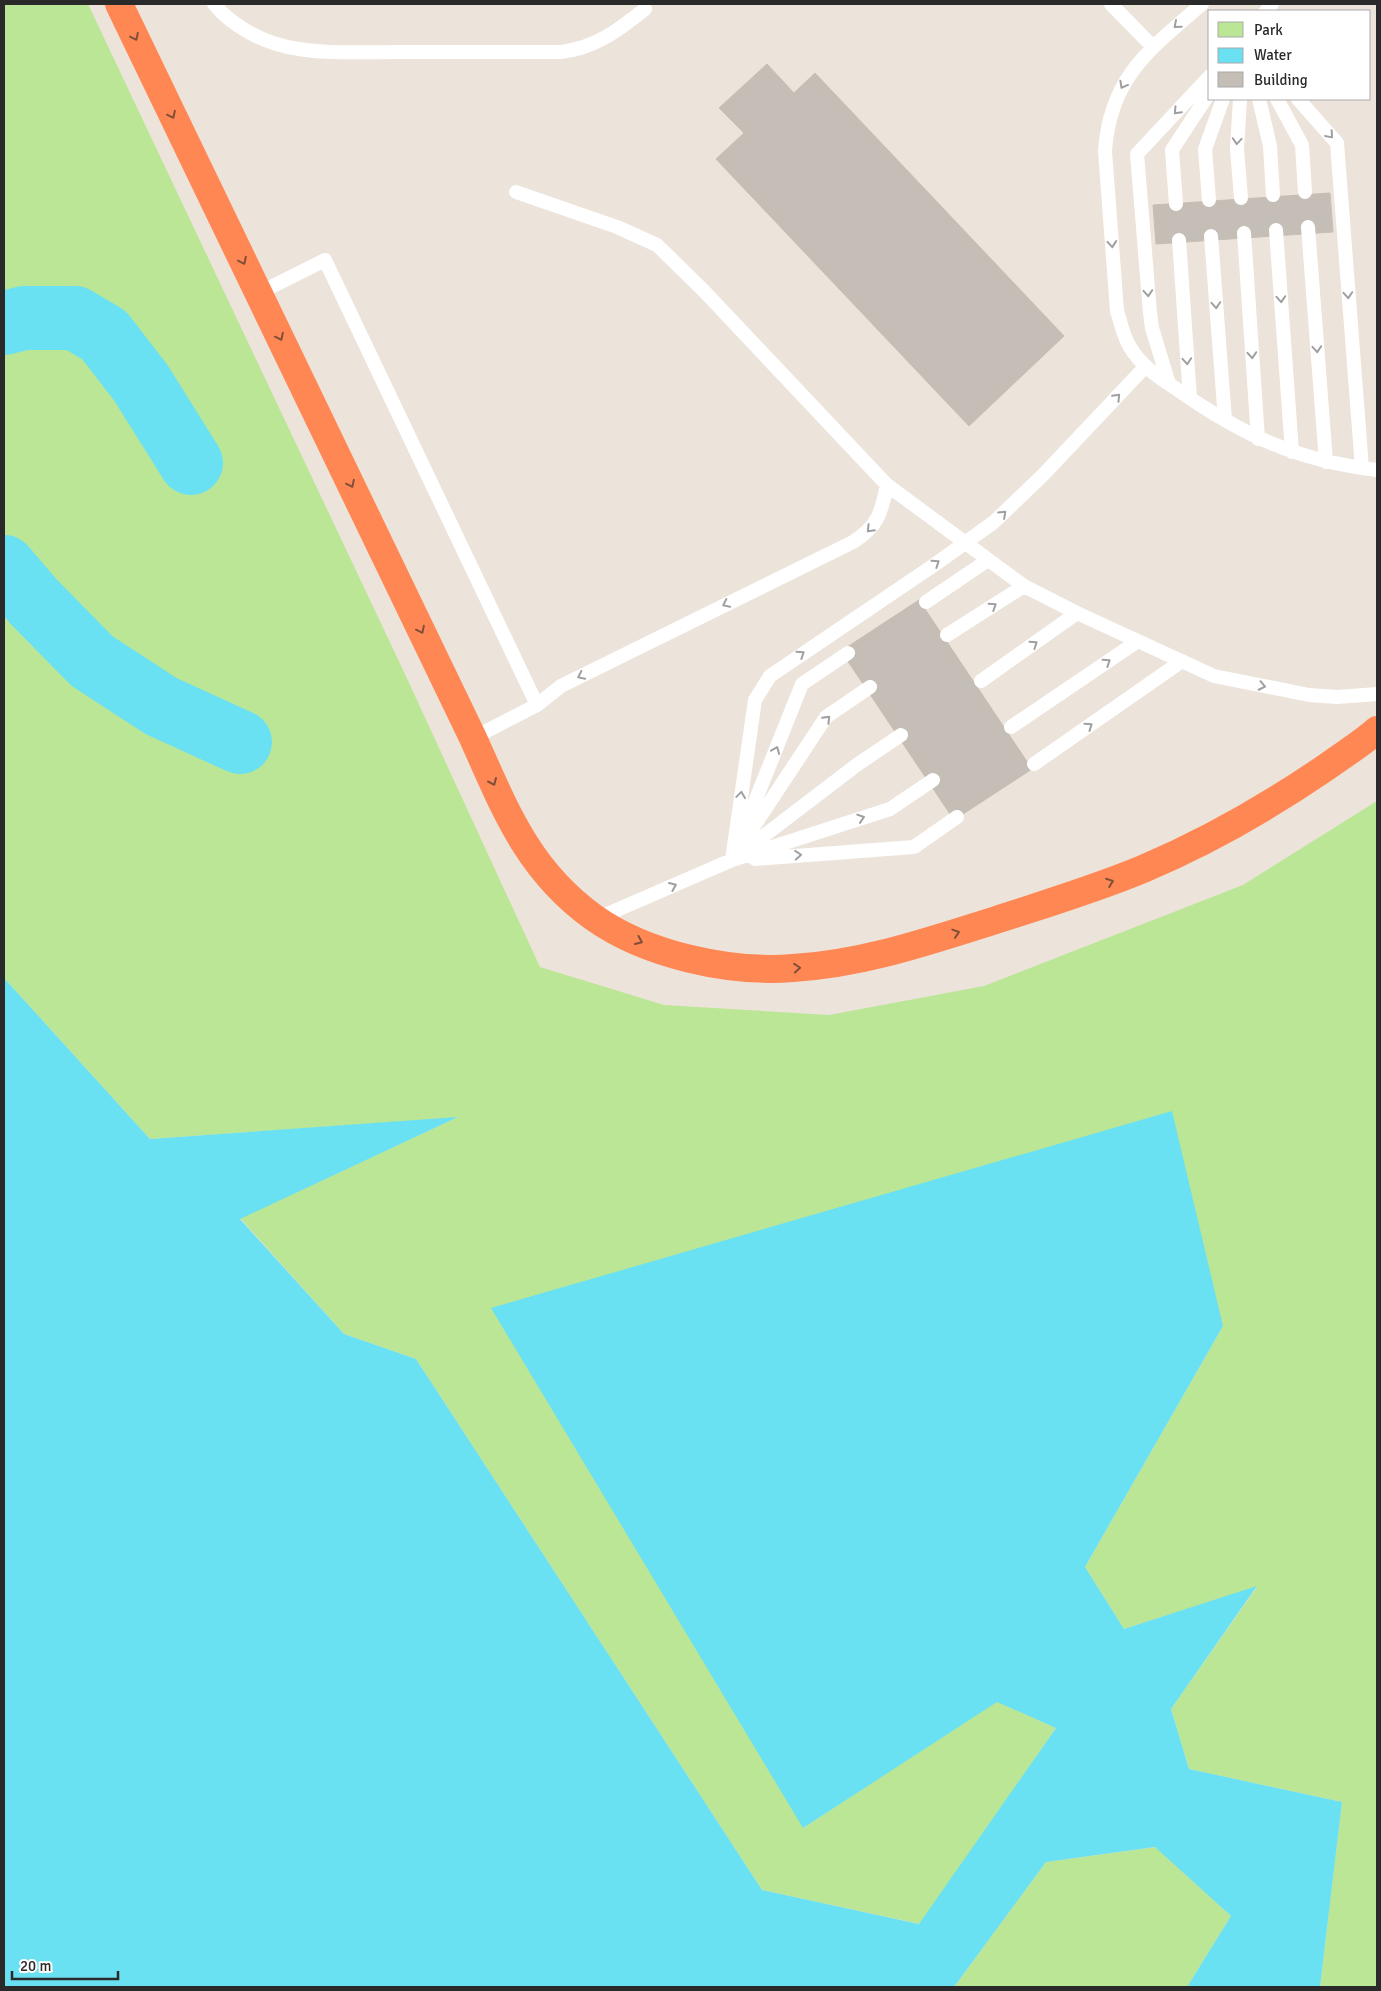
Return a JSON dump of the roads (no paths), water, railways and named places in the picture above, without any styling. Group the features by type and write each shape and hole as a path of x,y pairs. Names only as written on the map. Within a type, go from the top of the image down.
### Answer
{"highway":[{"path":"119,4 473,738 506,812 522,842 540,868 558,888 596,919 648,946 678,956 739,968 793,968 892,952 1093,888 1145,868 1224,830 1265,807 1303,783 1377,730"}],"lane":[{"path":"214,4 238,26 279,45 298,49 358,52 577,51 608,38 645,9"},
{"path":"1110,4 1153,47"},
{"path":"1202,4 1153,47 1127,77 1118,94 1106,133 1105,151 1117,311 1123,332 1130,348 1145,367 1190,398 1258,439 1326,462 1377,470"},
{"path":"1169,384 1152,328 1137,154 1208,78"},
{"path":"1176,204 1172,150 1208,95"},
{"path":"1208,200 1205,149 1223,100"},
{"path":"1240,100 1237,149 1241,198"},
{"path":"1259,100 1270,146 1273,195"},
{"path":"1278,100 1302,145 1305,192"},
{"path":"1299,100 1337,143 1362,468"},
{"path":"516,192 617,227 657,245 704,291 887,485 1024,586 1078,614 1214,676 1309,695 1337,697 1377,694"},
{"path":"1308,227 1326,462"},
{"path":"1276,230 1292,452"},
{"path":"1244,233 1258,439"},
{"path":"1211,236 1225,420"},
{"path":"1179,240 1190,398"},
{"path":"259,293 325,260 537,705"},
{"path":"732,860 755,700 770,676 965,544 994,522 1020,498 1145,367"},
{"path":"473,738 537,705 561,686 868,533 878,520 887,485"},
{"path":"926,602 988,560"},
{"path":"947,635 1024,586"},
{"path":"981,681 1078,614"},
{"path":"1011,727 1138,641"},
{"path":"732,860 802,684 848,653"},
{"path":"1034,764 1182,661"},
{"path":"732,860 826,717 870,687"},
{"path":"732,860 858,764 901,735"},
{"path":"596,919 732,860 890,809 933,780"},
{"path":"732,860 914,847 957,817"}],"water":[{"path":"4,978 150,1139 458,1117 240,1219 344,1334 416,1359 762,1890 919,1924 1056,1728 997,1702 803,1828 491,1308 1172,1111 1223,1326 1085,1567 1124,1629 1257,1586 1171,1709 1189,1769 1342,1802 1320,1987 1187,1987 1231,1916 1155,1847 1046,1862 954,1987 4,1987"}],"waterway":[{"path":"4,323 24,318 75,318 104,335 141,383 191,463"},
{"path":"4,567 33,601 92,661 161,706 240,742"}]}
